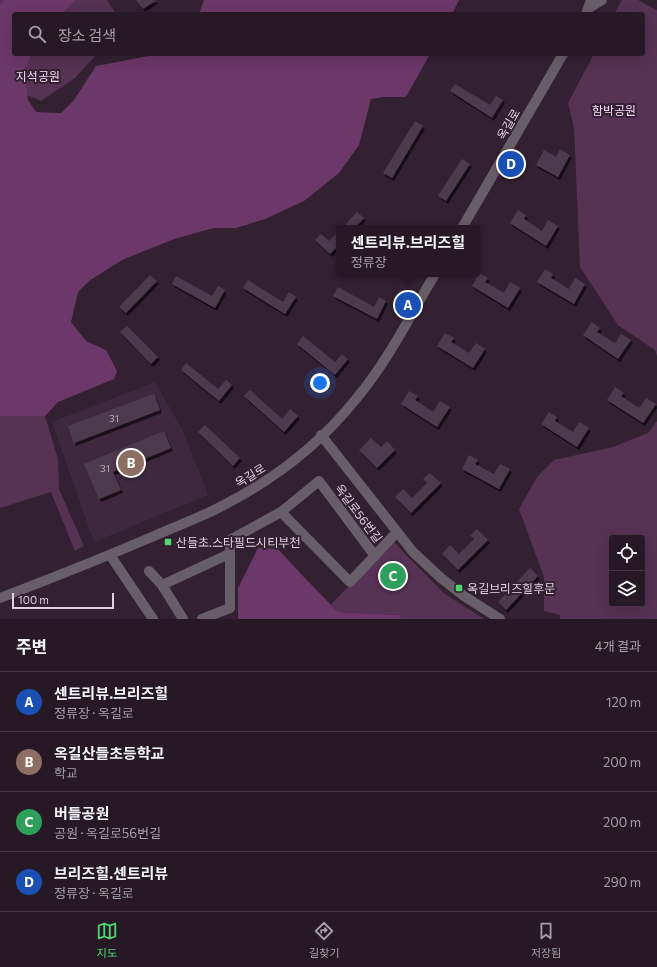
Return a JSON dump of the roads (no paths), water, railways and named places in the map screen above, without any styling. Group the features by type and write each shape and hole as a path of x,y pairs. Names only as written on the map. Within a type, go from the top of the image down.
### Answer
{"street":[{"path":"589,7 602,0"},
{"name":"옥길로","path":"464,225 562,56"},
{"name":"옥길로","path":"0,598 110,555 219,508 280,471 344,414 367,386 392,348 433,277"},
{"name":"옥길로56번길","path":"321,436 413,552 440,578 464,596 500,619"},
{"name":"옥길로56번길","path":"282,512 319,481 375,556 397,532"},
{"path":"202,619 230,608 230,540 282,512 350,582 375,556"},
{"path":"162,585 229,554"},
{"path":"110,555 153,619"},
{"path":"149,571 162,585 183,619"}],"place":[{"name":"브리즈힐.센트리뷰","path":"511,164"},
{"name":"센트리뷰.브리즈힐","path":"408,305"},
{"name":"옥길산들초등학교","path":"131,463"},
{"name":"산들초.스타필드시티부천","path":"168,542"},
{"name":"버들공원","path":"393,576"},
{"name":"옥길브리즈힐후문","path":"459,588"}],"park label":[{"name":"지석공원","path":"38,76"},
{"name":"함박공원","path":"614,110"}]}
